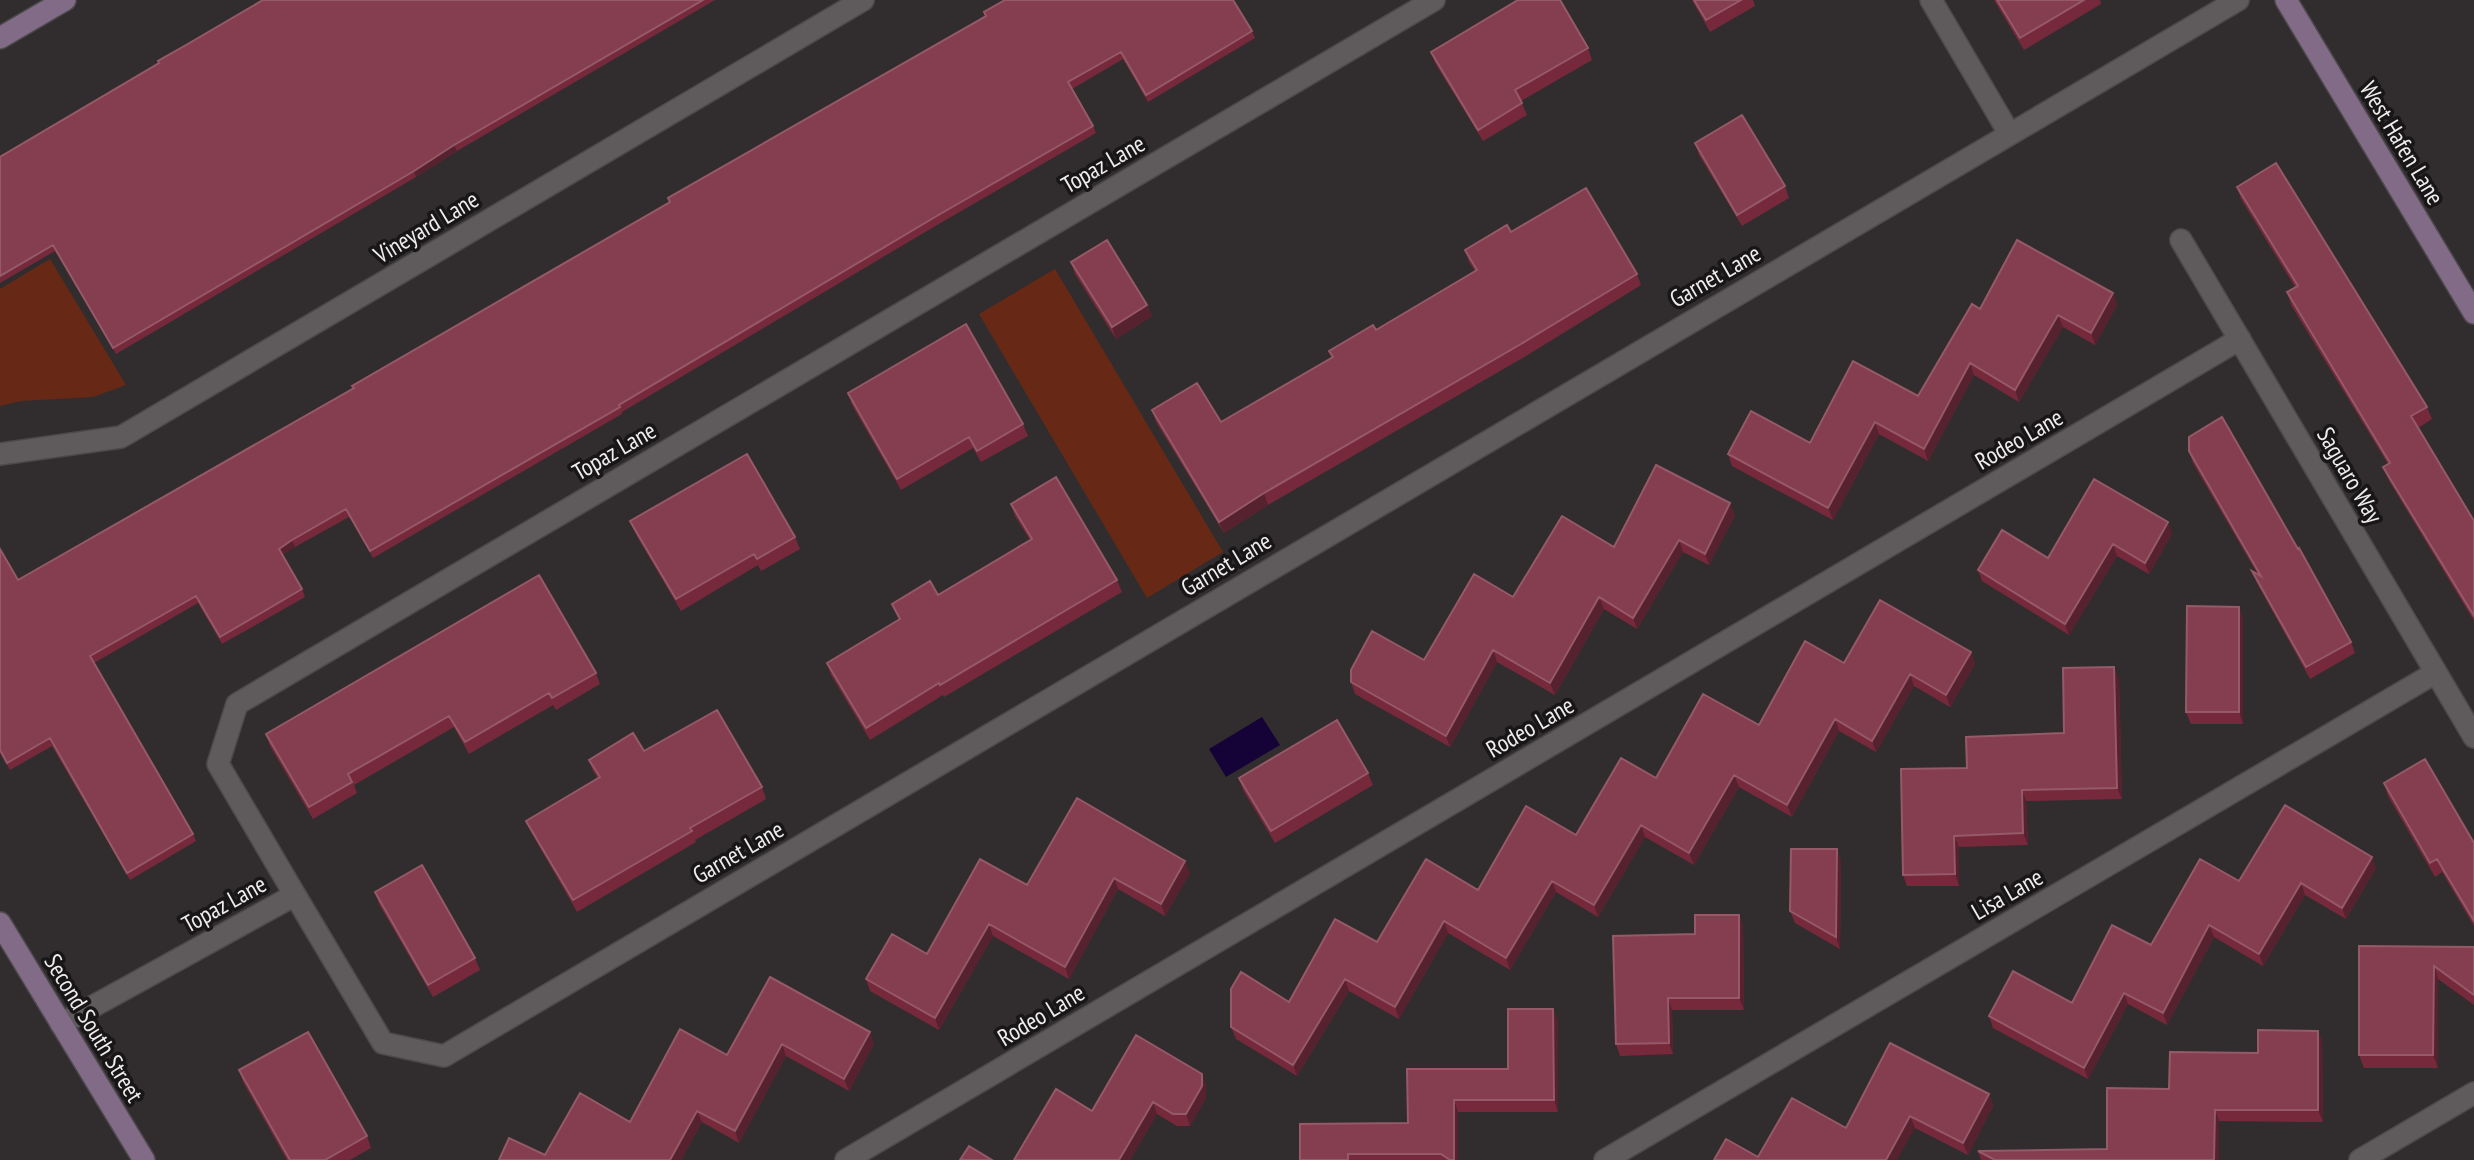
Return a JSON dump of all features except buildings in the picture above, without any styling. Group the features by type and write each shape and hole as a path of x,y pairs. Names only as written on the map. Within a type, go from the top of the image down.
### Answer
{"street":[{"path":"0,38 65,0"},
{"name":"Vineyard Lane","path":"0,454 121,437 863,0"},
{"name":"Topaz Lane","path":"61,1024 295,895 218,764 237,704 1434,0"},
{"path":"1931,0 2009,133"},
{"name":"Garnet Lane","path":"295,895 383,1043 444,1056 2238,0"},
{"name":"West Hafen Lane","path":"2286,0 2474,313"},
{"name":"Saguaro Way","path":"2182,240 2474,737"},
{"name":"Rodeo Lane","path":"846,1160 2240,339"},
{"name":"Lisa Lane","path":"1605,1160 2435,673"},
{"name":"Second South Street","path":"0,923 144,1160"},
{"path":"2360,1160 2474,1093"}],"shaded area":[{"path":"50,259 126,385 93,397 21,401 0,406 0,289"},
{"path":"1055,269 1223,552 1147,598 979,314"},
{"path":"1262,717 1280,745 1226,777 1209,749"}]}
